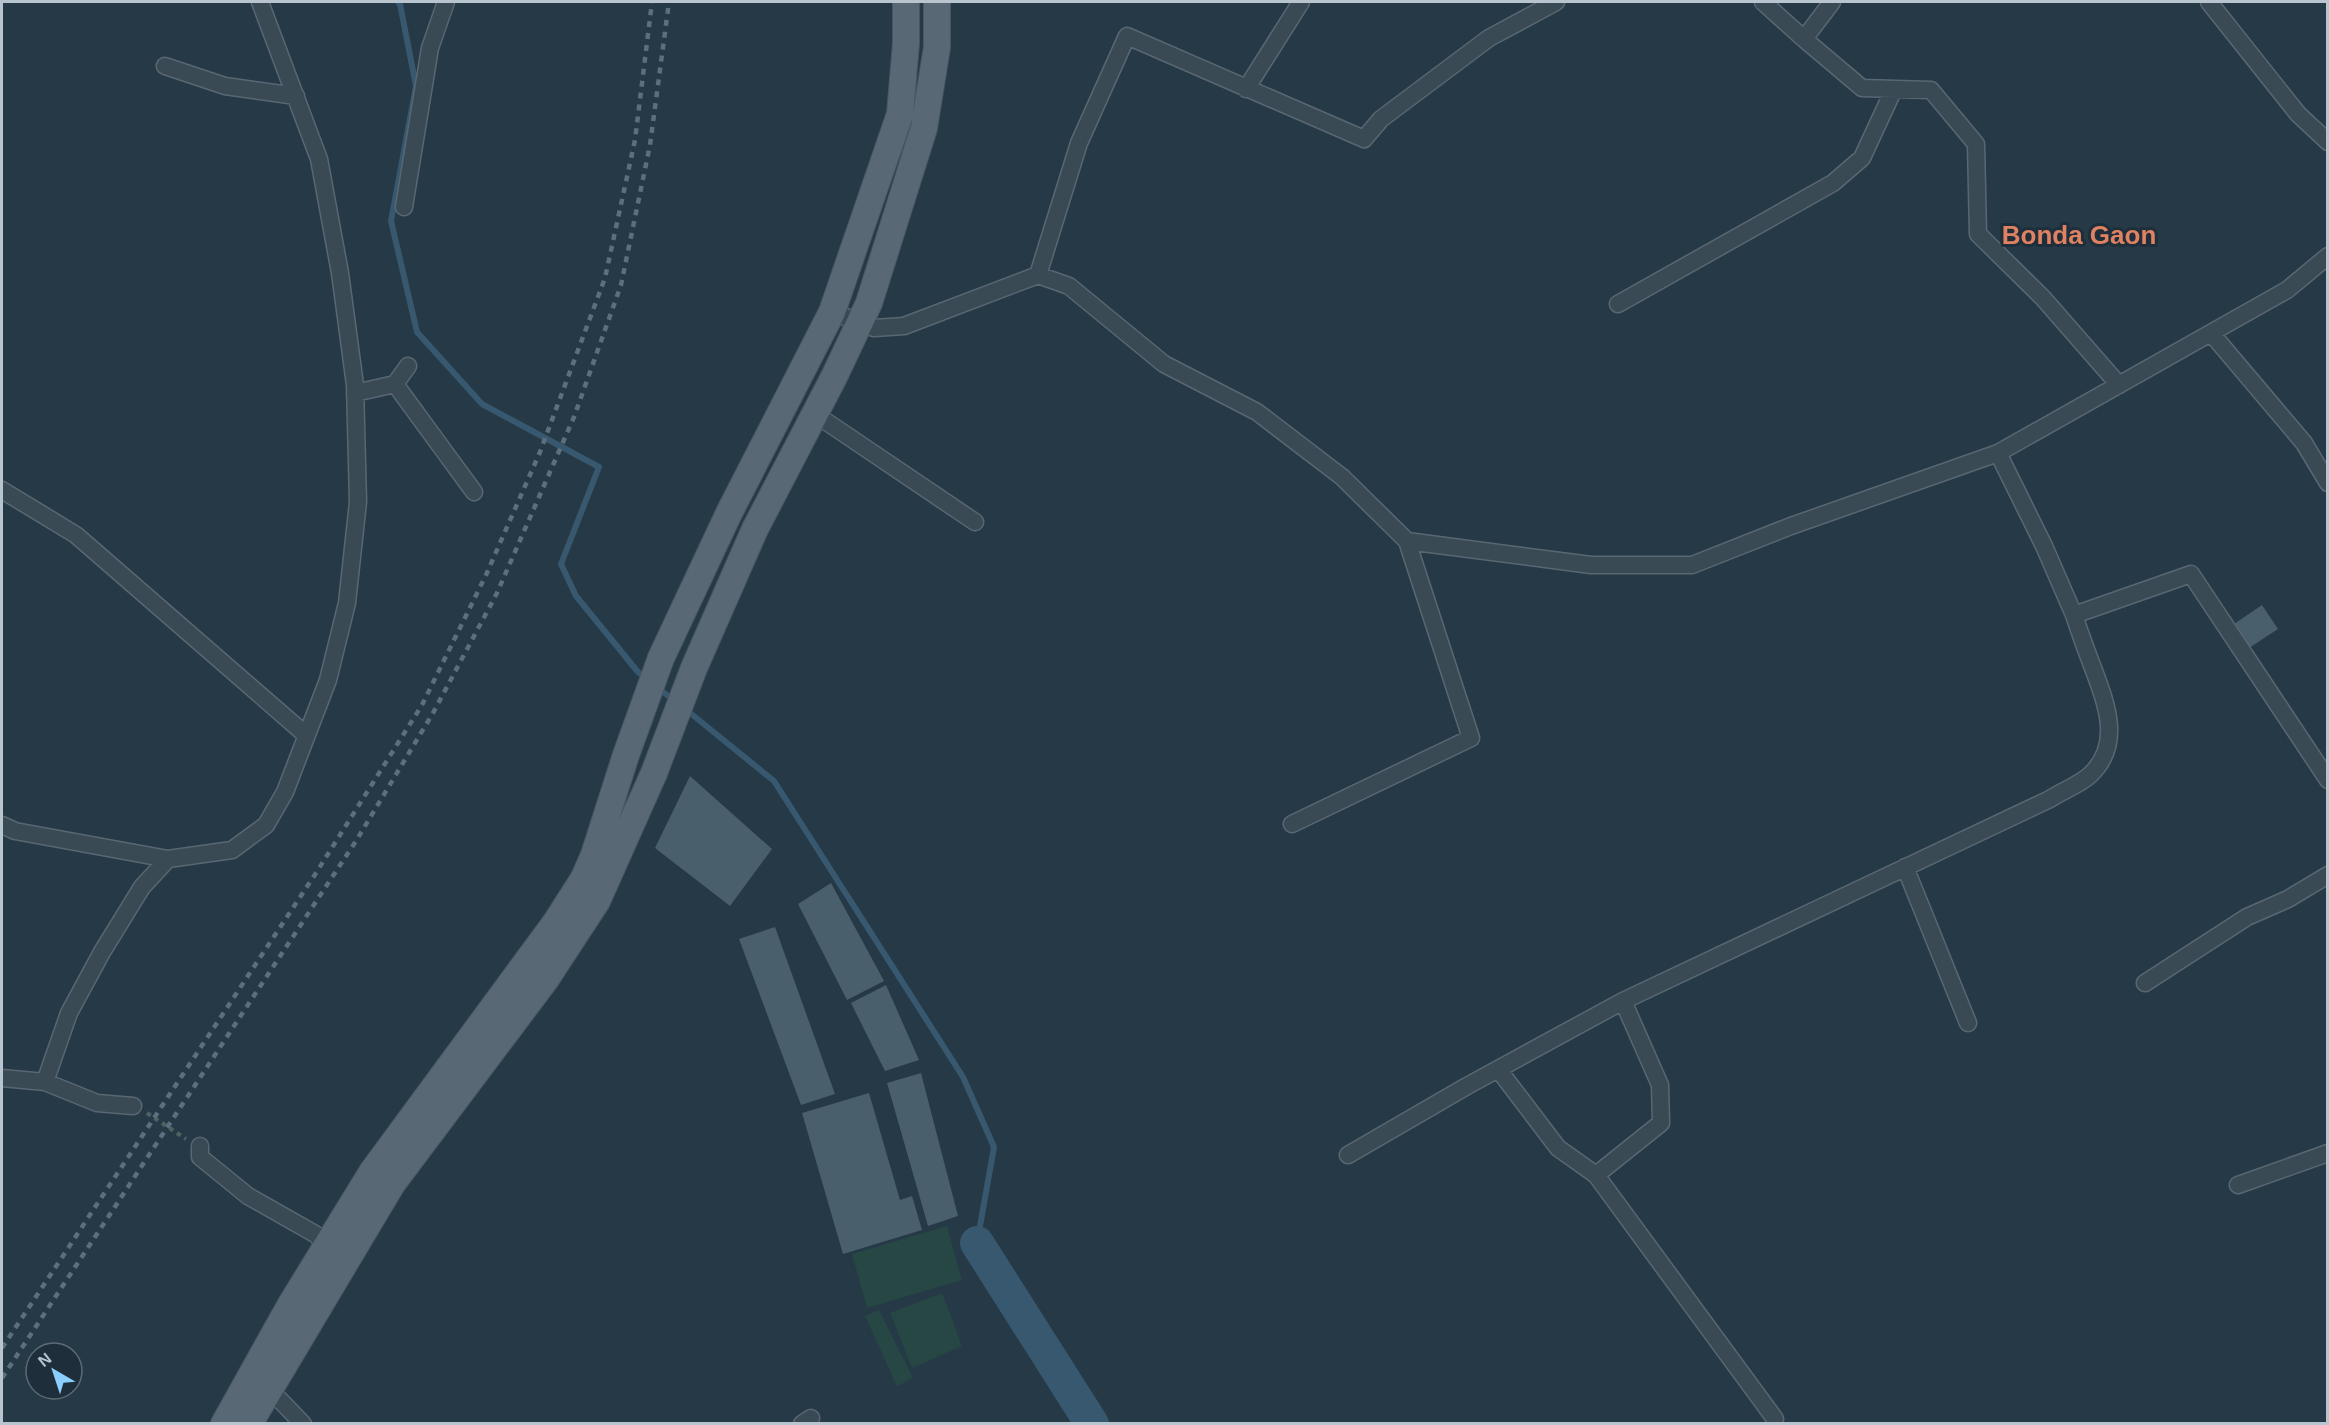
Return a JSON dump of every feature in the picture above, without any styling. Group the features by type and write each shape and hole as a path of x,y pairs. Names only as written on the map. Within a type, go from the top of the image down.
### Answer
{"main road":[{"path":"249,1424 257,1387 327,1244 372,1172 575,895 594,855 626,755 661,658 729,513 832,312 900,114 906,43 906,2"},
{"path":"224,1424 309,1326 392,1184 546,979 597,901 654,773 694,668 755,529 869,303 924,128 937,47 937,2"}],"street":[{"path":"2,825 15,831 168,859 232,850 266,825 285,792 328,680 347,603 358,502 356,393 340,273 319,159 260,2"},
{"path":"404,207 430,48 447,2"},
{"path":"1246,89 1301,2"},
{"path":"1038,275 1079,143 1127,36 1364,140 1382,120 1489,38 1556,2"},
{"path":"1763,2 1862,88 1931,90 1976,144 1978,234 2043,298 2119,385"},
{"path":"1804,39 1832,2"},
{"path":"2209,2 2298,114 2328,142"},
{"path":"165,66 225,86 296,96"},
{"path":"1618,304 1833,183 1862,158 1894,89"},
{"path":"1407,541 1591,565 1692,565 1791,526 1998,453 2287,290 2328,256"},
{"path":"832,312 874,328 904,326 1038,275 1069,286 1164,364 1257,412 1342,477 1407,541 1471,738 1292,824"},
{"path":"2211,333 2304,443 2328,483"},
{"path":"356,393 395,384 408,366"},
{"path":"395,384 474,492"},
{"path":"814,414 975,522"},
{"path":"1348,1155 1623,1001 2050,799 2089,776 2103,759 2109,741 2106,701 2074,615 2044,546 1998,453"},
{"path":"2,490 76,535 306,735"},
{"path":"2074,615 2191,574 2328,780"},
{"path":"45,1082 69,1013 102,952 142,887 168,859"},
{"path":"1905,867 1968,1023"},
{"path":"2145,983 2247,917 2288,899 2328,875"},
{"path":"1596,1175 1661,1123 1660,1085 1623,1001"},
{"path":"1498,1069 1558,1148 1596,1175 1775,1419"},
{"path":"2,1078 45,1082 97,1103 133,1106"},
{"path":"200,1146 200,1157 248,1196 315,1234 327,1244"},
{"path":"2238,1185 2328,1153"},
{"path":"257,1387 280,1400 303,1424"}],"path":[{"path":"133,1106 200,1146"}],"green space":[{"path":"947,1226 962,1280 867,1308 852,1254"},
{"path":"942,1293 962,1346 912,1368 890,1313"},
{"path":"879,1310 913,1378 897,1386 865,1316"}],"building":[{"path":"2262,605 2278,629 2249,648 2234,624"},
{"path":"690,776 772,849 730,906 655,848"},
{"path":"831,883 884,981 847,1000 798,904"},
{"path":"775,927 835,1094 801,1105 739,939"},
{"path":"886,985 919,1060 885,1071 851,1003"},
{"path":"921,1073 958,1216 928,1226 887,1083"},
{"path":"869,1093 900,1200 912,1196 922,1230 843,1254 802,1113"}],"waterway":[{"path":"398,2 416,86 391,221 417,332 482,404 599,467 561,564 576,596 638,672 648,679"},
{"path":"658,688 676,702"},
{"path":"684,708 774,781 963,1077 994,1147 977,1243"},
{"path":"977,1243 1092,1424"}],"railway":[{"path":"2,1348 316,873 422,705 486,575 540,452 605,278 635,140 652,2"},
{"path":"2,1378 356,841 433,713 497,593 574,417 621,285 650,145 669,2"}],"district":[{"name":"Bonda Gaon","path":"2079,235"}]}
